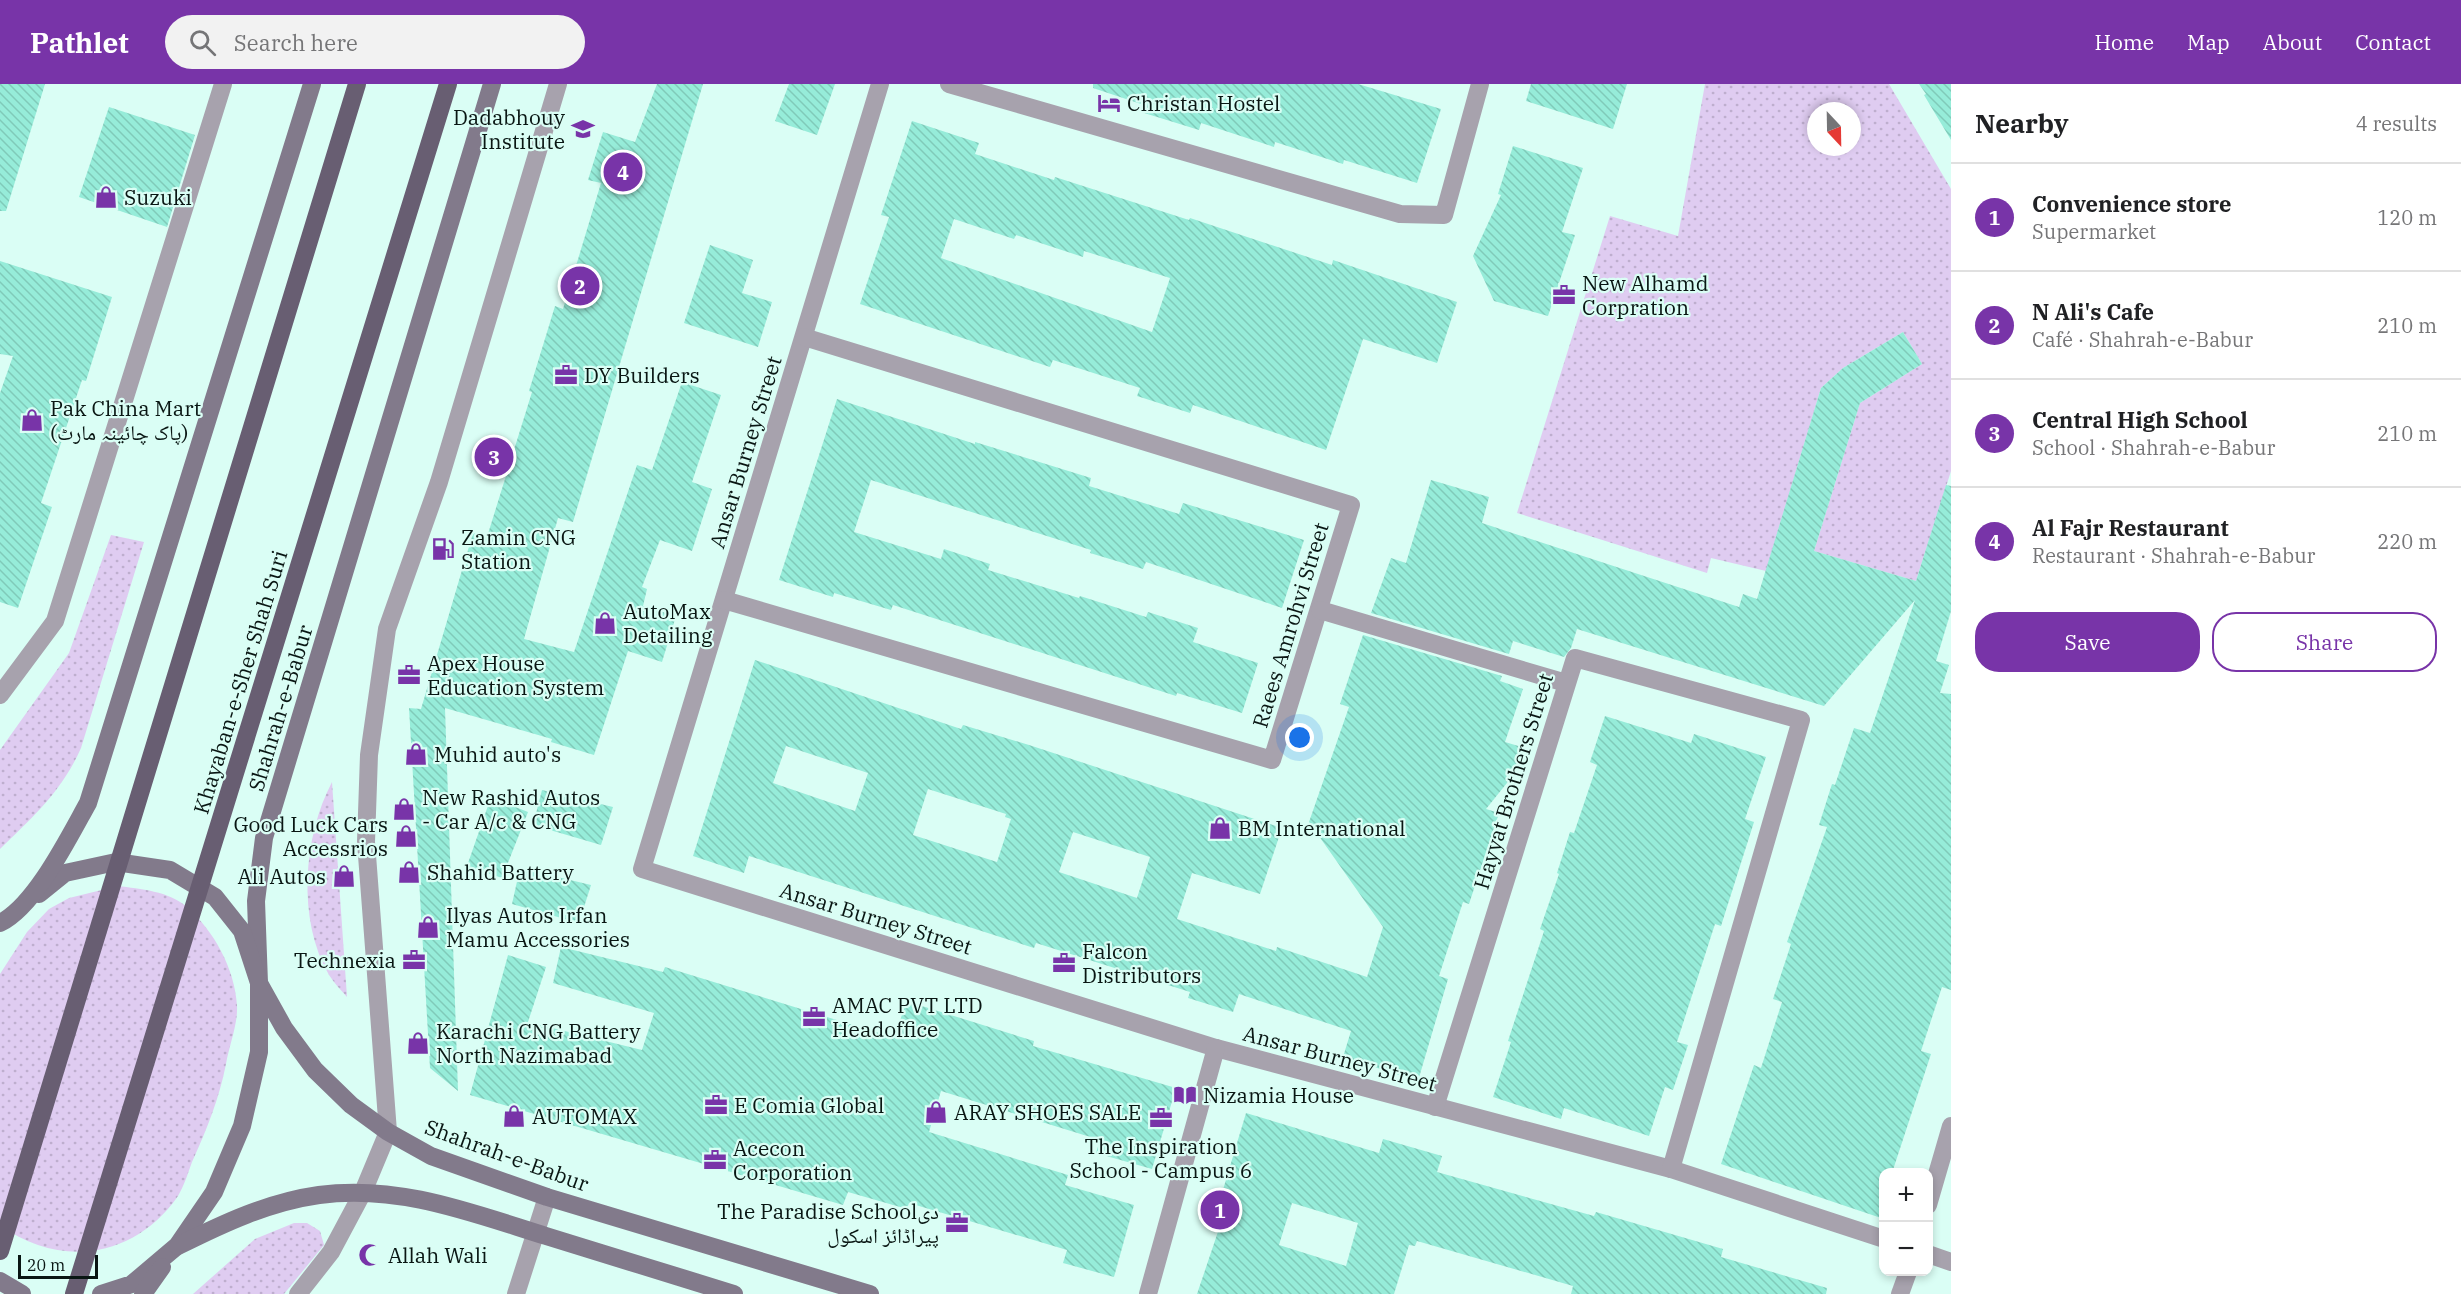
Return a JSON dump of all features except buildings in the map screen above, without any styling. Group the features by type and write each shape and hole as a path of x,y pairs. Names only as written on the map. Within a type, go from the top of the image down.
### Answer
{"main road":[{"path":"0,934 7,919 58,858 88,803 312,84"},
{"path":"0,1251 357,84"},
{"name":"Khayaban-e-Sher Shah Suri","path":"74,1294 448,84"},
{"name":"Shahrah-e-Babur","path":"492,84 264,838 256,901 259,983 284,1028 315,1070 351,1105 388,1132 431,1156 547,1197 870,1294"},
{"path":"7,919 65,873 116,862 170,870 215,897 242,931 259,983 259,1052 242,1126 214,1192 143,1294"},
{"path":"101,1294 132,1284 177,1246 222,1224 270,1205 320,1195 363,1192 418,1197 734,1294"},
{"path":"0,1281 22,1294"}],"street":[{"path":"0,695 55,621 223,84"},
{"path":"298,1294 331,1252 363,1192 388,1132 366,842 369,755 387,629 439,482 558,84"},
{"name":"Ansar Burney Street","path":"880,84 642,868 1216,1048 1671,1169 1879,1237"},
{"path":"949,84 1400,214 1444,215 1480,84"},
{"name":"Raees Amrohvi Street","path":"724,600 1272,760 1320,610 1351,505 804,337"},
{"path":"1320,610 1566,683"},
{"name":"Hayyat Brothers Street","path":"1436,1107 1575,658 1801,720 1671,1169"},
{"path":"1148,1294 1216,1048"},
{"path":"1933,1191 1951,1126"},
{"path":"516,1294 547,1197"},
{"path":"1933,1255 1951,1262"},
{"path":"1900,1294 1907,1276"}],"shaded area":[{"path":"1705,84 1889,84 1951,189 1951,471 1916,581 1814,551 1860,403 1922,364 1903,332 1843,368 1821,388 1766,571 1711,558 1707,573 1517,513 1610,216 1678,236"},
{"path":"111,535 144,542 81,748 56,790 0,849 0,750 69,653"},
{"path":"332,782 347,997 329,975 319,953 308,904 310,853 322,804"},
{"path":"118,886 172,897 197,917 214,939 227,965 235,992 237,1013 220,1089 208,1126 178,1196 160,1217 140,1233 119,1244 95,1250 71,1252 47,1248 23,1239 0,1225 0,974 27,932 49,909 69,898"},
{"path":"294,1223 307,1223 320,1231 324,1245 284,1294 193,1294 255,1239"}],"place":[{"name":"Christan Hostel","path":"1109,103"},
{"name":"Dadabhouy Institute","path":"583,129"},
{"name":"Al Fajr Restaurant","path":"623,172"},
{"name":"Suzuki","path":"106,197"},
{"name":"N Ali's Cafe","path":"580,286"},
{"name":"New Alhamd Corpration","path":"1564,295"},
{"name":"DY Builders","path":"566,375"},
{"name":"Pak China Mart (پاک چائینہ مارٹ)","path":"32,420"},
{"name":"Central High School","path":"494,457"},
{"name":"Zamin CNG Station","path":"443,549"},
{"name":"AutoMax Detailing","path":"605,623"},
{"name":"Apex House Education System","path":"409,675"},
{"name":"Muhid auto's","path":"416,754"},
{"name":"New Rashid Autos - Car A/c & CNG","path":"404,809"},
{"name":"BM International","path":"1220,828"},
{"name":"Good Luck Cars Accessrios","path":"406,836"},
{"name":"Shahid Battery","path":"409,872"},
{"name":"Ali Autos","path":"344,876"},
{"name":"Ilyas Autos Irfan Mamu Accessories","path":"428,927"},
{"name":"Technexia","path":"414,960"},
{"name":"Falcon Distributors","path":"1064,963"},
{"name":"AMAC PVT LTD Headoffice","path":"814,1017"},
{"name":"Karachi CNG Battery North Nazimabad","path":"418,1043"},
{"name":"Nizamia House","path":"1185,1095"},
{"name":"E Comia Global","path":"716,1105"},
{"name":"ARAY SHOES SALE","path":"936,1112"},
{"name":"AUTOMAX","path":"514,1116"},
{"name":"The Inspiration School - Campus 6","path":"1161,1118"},
{"name":"Acecon Corporation","path":"715,1160"},
{"name":"Convenience store","path":"1220,1210"},
{"name":"The Paradise Schoolدی پیراڈائز اسکول","path":"957,1223"},
{"name":"Allah Wali","path":"370,1255"}]}
